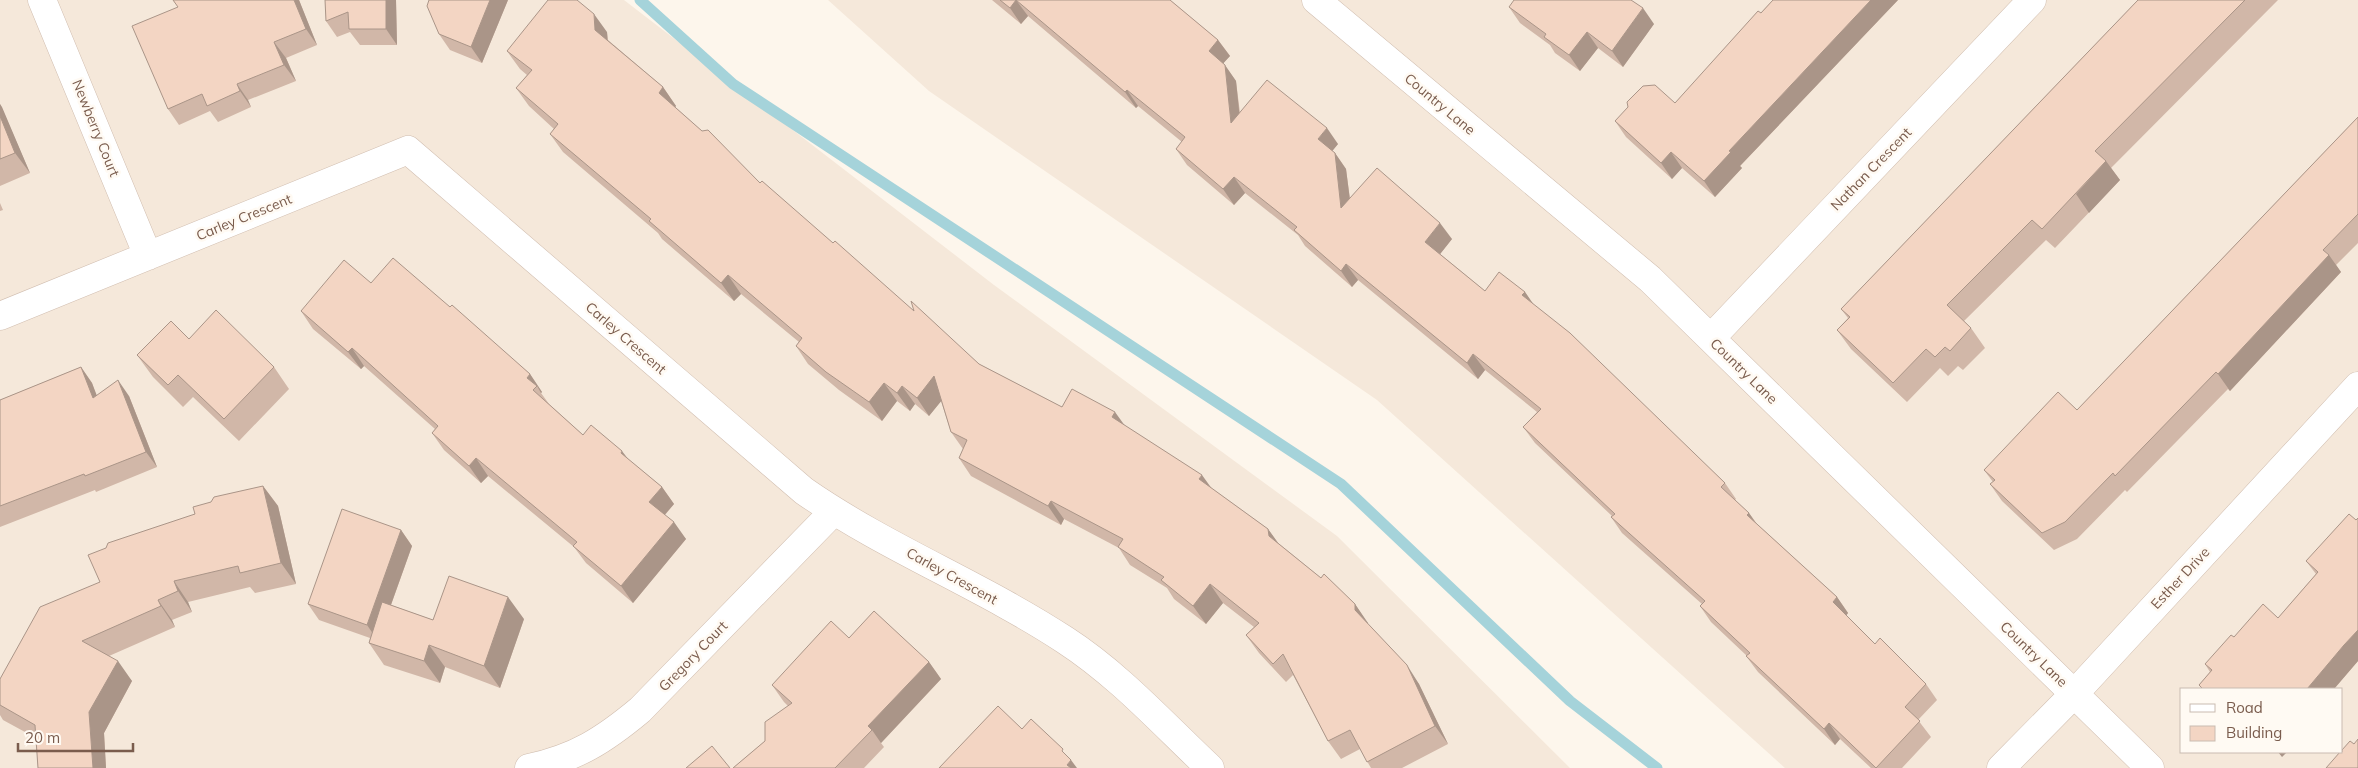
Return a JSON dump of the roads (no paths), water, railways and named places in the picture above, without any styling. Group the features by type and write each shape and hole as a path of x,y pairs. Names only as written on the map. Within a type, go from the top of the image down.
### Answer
{"street":[{"name":"Newberry Court","path":"42,0 148,256"},
{"name":"Country Lane","path":"1316,0 1650,279 2150,768"},
{"name":"Nathan Crescent","path":"1710,338 2032,0"},
{"name":"Carley Crescent","path":"0,316 408,150 786,476 834,511 1075,647 1122,684 1210,768"},
{"name":"Esther Drive","path":"2001,768 2074,694 2358,386"},
{"name":"Gregory Court","path":"529,768 574,755 635,714 834,511"}],"waterway":[{"path":"640,0 733,84 1341,484 1570,701 1657,768"}]}
